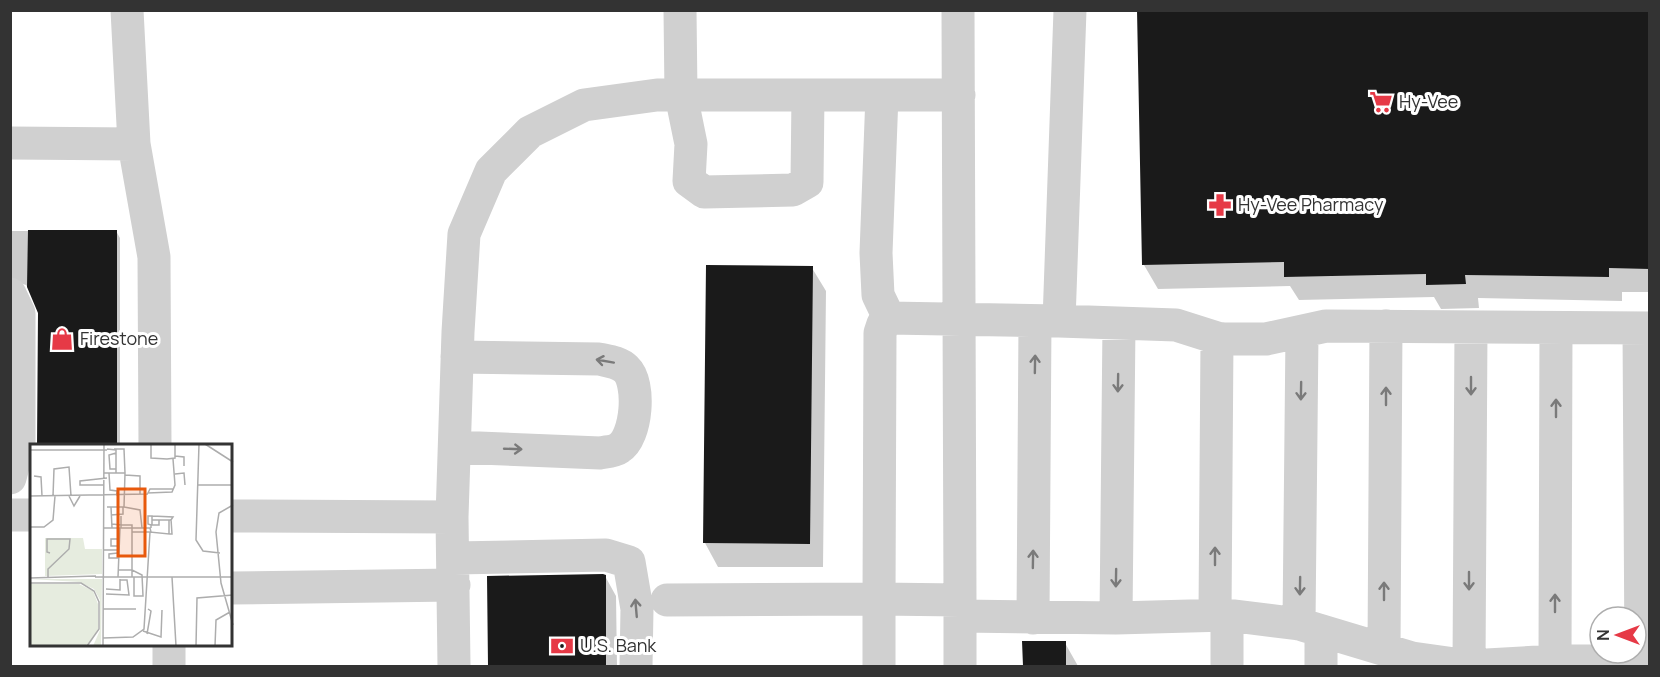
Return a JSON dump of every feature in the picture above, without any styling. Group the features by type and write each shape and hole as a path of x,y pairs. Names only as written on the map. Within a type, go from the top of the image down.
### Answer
{"lane":[{"path":"127,10 134,144 154,257 155,444"},
{"path":"680,10 681,95 691,144 689,181 704,192 793,190 807,182 808,95"},
{"path":"958,10 960,666"},
{"path":"1033,618 1047,321 1070,10"},
{"path":"454,666 452,517 464,234 491,171 530,132 584,105 657,95 959,95"},
{"path":"882,95 876,253 878,295 889,318"},
{"path":"10,144 134,144"},
{"path":"10,294 19,314 19,443 10,478"},
{"path":"879,666 880,333 883,324 889,318 1176,325 1217,338 1266,339 1326,326 1644,328 1645,605"},
{"path":"1116,618 1119,324"},
{"path":"1386,326 1403,658"},
{"path":"1469,666 1471,328"},
{"path":"667,600 879,599 1033,618 1221,615 1310,628 1403,658 1469,666 1576,663 1556,328"},
{"path":"1302,333 1310,628 1321,666"},
{"path":"1217,338 1221,615 1227,666"},
{"path":"455,447 600,453 619,448 630,436 634,416 635,384 626,369 613,362 599,359 457,357"},
{"path":"10,515 30,515"},
{"path":"232,516 452,517"},
{"path":"232,588 454,572 606,555 629,562 637,609 636,666"},
{"path":"169,647 169,666"}],"building":[{"path":"1137,10 1650,10 1650,269 1609,268 1609,277 1465,275 1466,284 1426,285 1426,274 1284,277 1284,262 1142,265"},
{"path":"28,230 117,230 117,444 37,444 38,313 27,287"},
{"path":"706,265 813,266 810,544 703,543"},
{"path":"606,575 606,666 488,666 487,576"},
{"path":"1022,641 1066,641 1066,666 1023,666"}],"place":[{"name":"Hy-Vee","path":"1381,102"},
{"name":"Hy-Vee Pharmacy","path":"1220,205"},
{"name":"Firestone","path":"62,339"},
{"name":"U.S. Bank","path":"562,646"}]}
